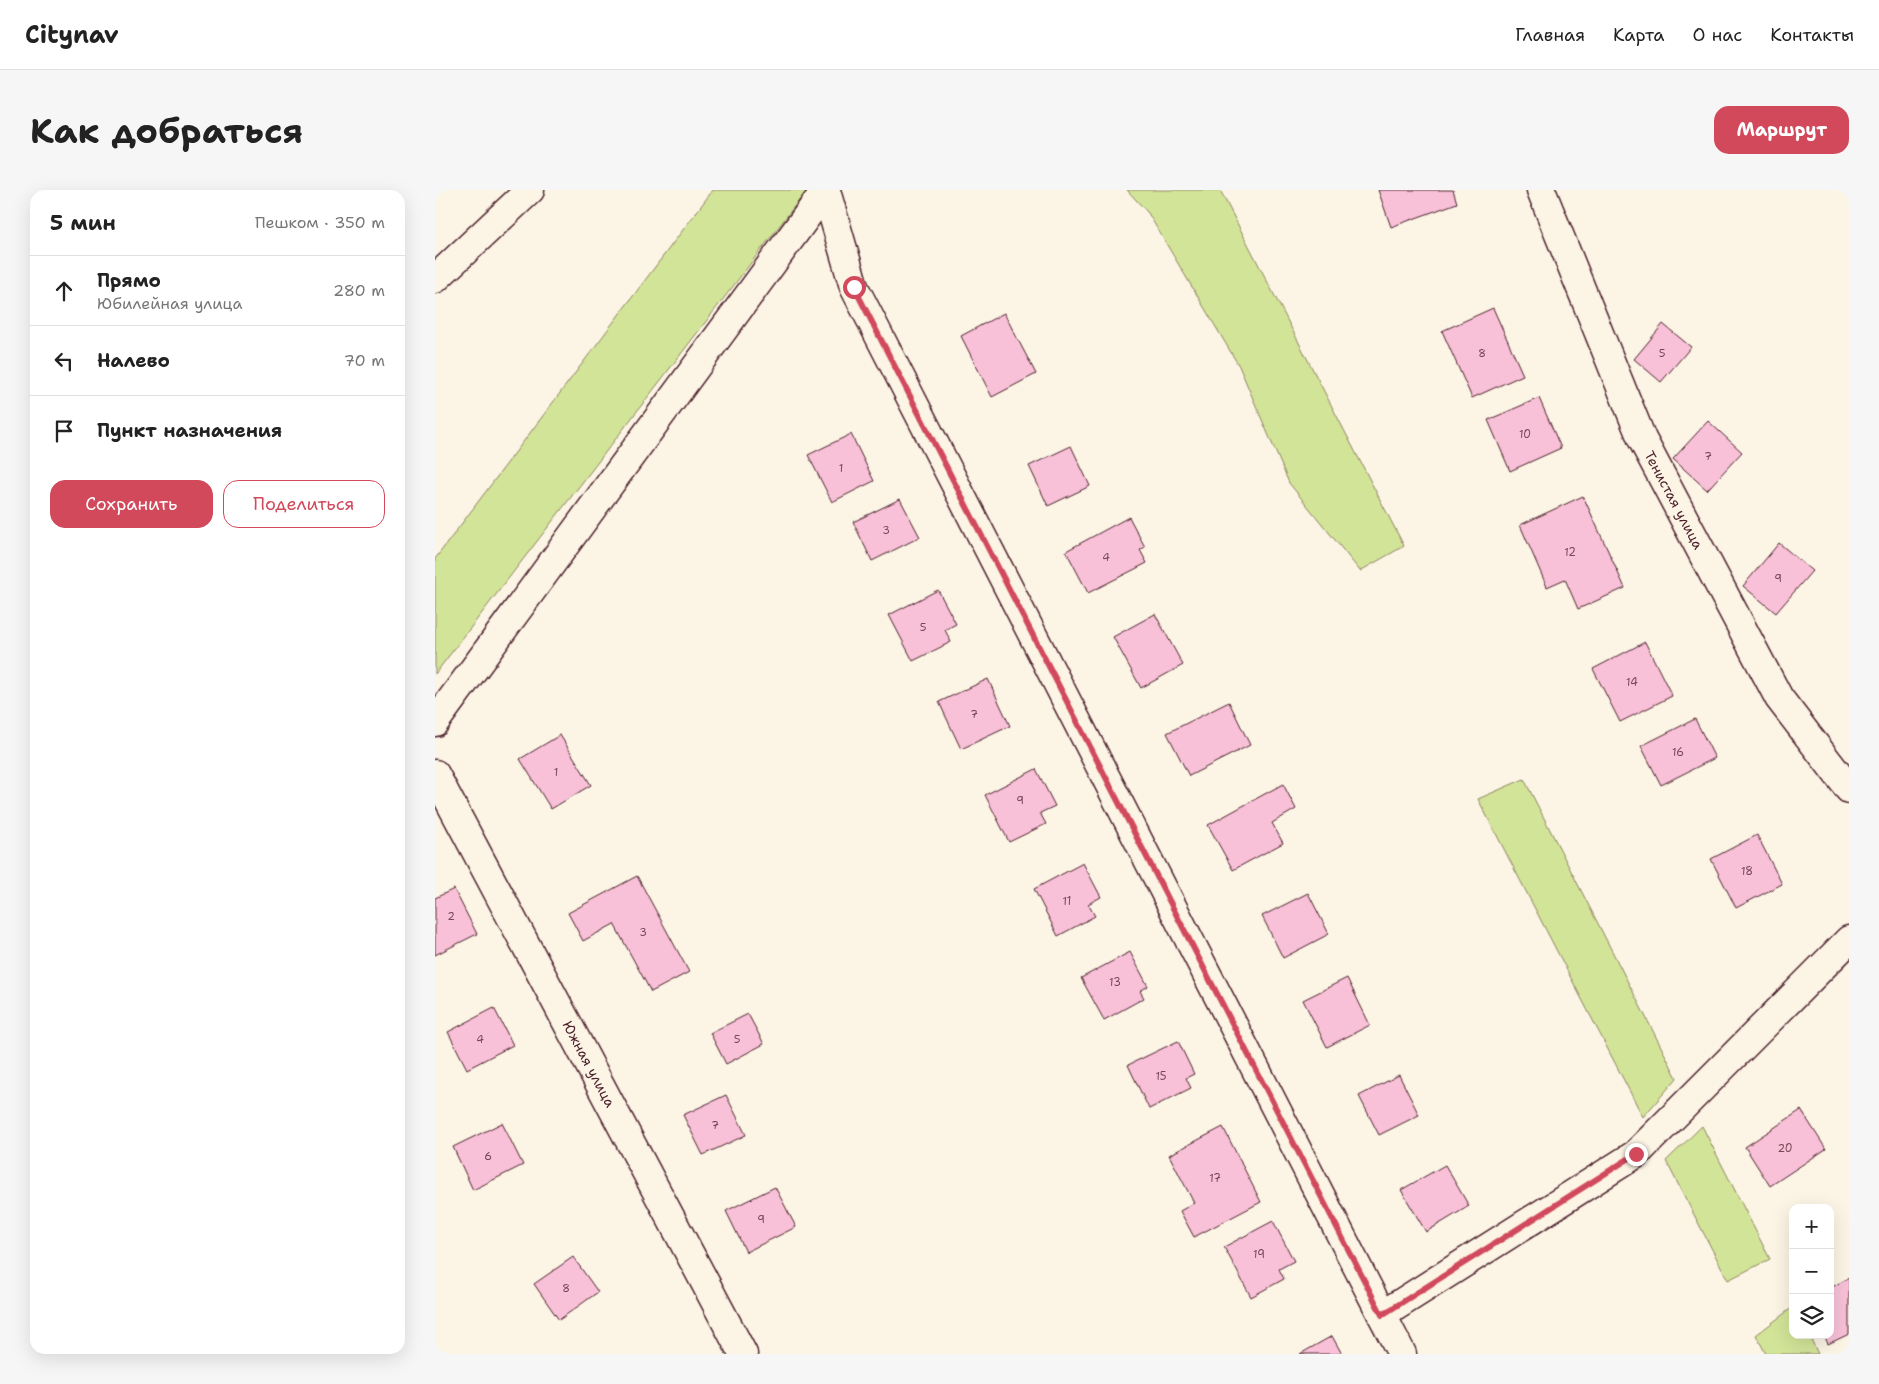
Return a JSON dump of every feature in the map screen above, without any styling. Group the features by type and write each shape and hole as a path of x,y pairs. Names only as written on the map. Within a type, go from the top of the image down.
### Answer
{"street":[{"path":"435,279 529,190"},
{"path":"435,722 826,190"},
{"path":"826,190 854,287 1401,1354"},
{"name":"Тенистая улица","path":"1541,190 1642,439 1779,698 1849,788"},
{"name":"Южная улица","path":"435,774 743,1354"},
{"path":"1382,1315 1636,1154 1849,940"}],"green space":[{"path":"713,190 807,190 435,674 435,559"},
{"path":"1127,190 1220,190 1404,546 1360,571 1289,483 1239,366 1148,213"},
{"path":"1524,779 1677,1078 1643,1117 1478,799"},
{"path":"1702,1126 1770,1259 1728,1280 1666,1161"},
{"path":"1789,1310 1789,1339 1811,1339 1818,1354 1766,1354 1756,1335"}],"building":[{"path":"1378,190 1453,190 1457,203 1391,227"},
{"path":"1493,308 1523,375 1472,398 1442,331"},
{"path":"1004,313 1036,374 992,397 961,336"},
{"path":"1663,324 1691,347 1661,382 1634,359"},
{"path":"1539,398 1561,448 1510,471 1488,420"},
{"path":"1708,421 1742,452 1707,490 1673,459"},
{"path":"851,434 874,481 832,502 808,455"},
{"path":"1071,446 1090,486 1048,506 1029,466"},
{"path":"1583,496 1625,588 1578,609 1565,579 1547,587 1520,525"},
{"path":"900,499 920,537 872,561 853,522"},
{"path":"1129,517 1145,547 1140,550 1147,563 1088,593 1066,551"},
{"path":"1779,543 1812,571 1776,613 1743,586"},
{"path":"938,590 956,624 945,630 951,642 913,661 889,615"},
{"path":"1155,614 1183,665 1141,688 1113,637"},
{"path":"1645,642 1672,696 1620,722 1593,669"},
{"path":"988,679 1010,726 961,749 939,702"},
{"path":"1229,702 1250,745 1189,776 1167,733"},
{"path":"1695,719 1715,758 1661,785 1641,746"},
{"path":"560,735 591,785 551,809 520,759"},
{"path":"1036,769 1055,806 1040,813 1046,824 1009,842 985,795"},
{"path":"1283,784 1296,809 1272,823 1283,843 1233,870 1208,825"},
{"path":"1757,835 1782,884 1736,908 1711,859"},
{"path":"1083,863 1101,897 1088,904 1095,916 1058,936 1034,889"},
{"path":"637,876 689,972 651,992 614,924 583,941 568,913"},
{"path":"454,889 477,934 435,955 435,898"},
{"path":"1308,893 1329,934 1283,958 1262,916"},
{"path":"1130,952 1148,986 1140,991 1144,998 1104,1020 1081,978"},
{"path":"1347,978 1370,1025 1327,1047 1303,1000"},
{"path":"494,1008 513,1045 467,1069 448,1032"},
{"path":"748,1014 764,1044 726,1064 710,1033"},
{"path":"1178,1041 1194,1074 1186,1078 1191,1088 1149,1109 1128,1065"},
{"path":"1399,1075 1419,1115 1379,1135 1359,1096"},
{"path":"726,1095 746,1135 703,1155 683,1115"},
{"path":"1801,1110 1826,1149 1770,1186 1745,1147"},
{"path":"502,1123 523,1165 473,1190 453,1147"},
{"path":"1223,1127 1261,1202 1194,1237 1180,1211 1194,1203 1169,1155"},
{"path":"1445,1165 1469,1206 1426,1232 1401,1190"},
{"path":"775,1187 796,1227 746,1252 726,1211"},
{"path":"1273,1221 1294,1261 1279,1269 1284,1279 1251,1297 1224,1247"},
{"path":"573,1257 598,1292 559,1320 534,1284"},
{"path":"1849,1278 1849,1334 1828,1344 1826,1339 1834,1339 1834,1286"},
{"path":"1332,1336 1342,1354 1300,1354"}],"route":[{"path":"854,287 1382,1315 1636,1154"}]}
